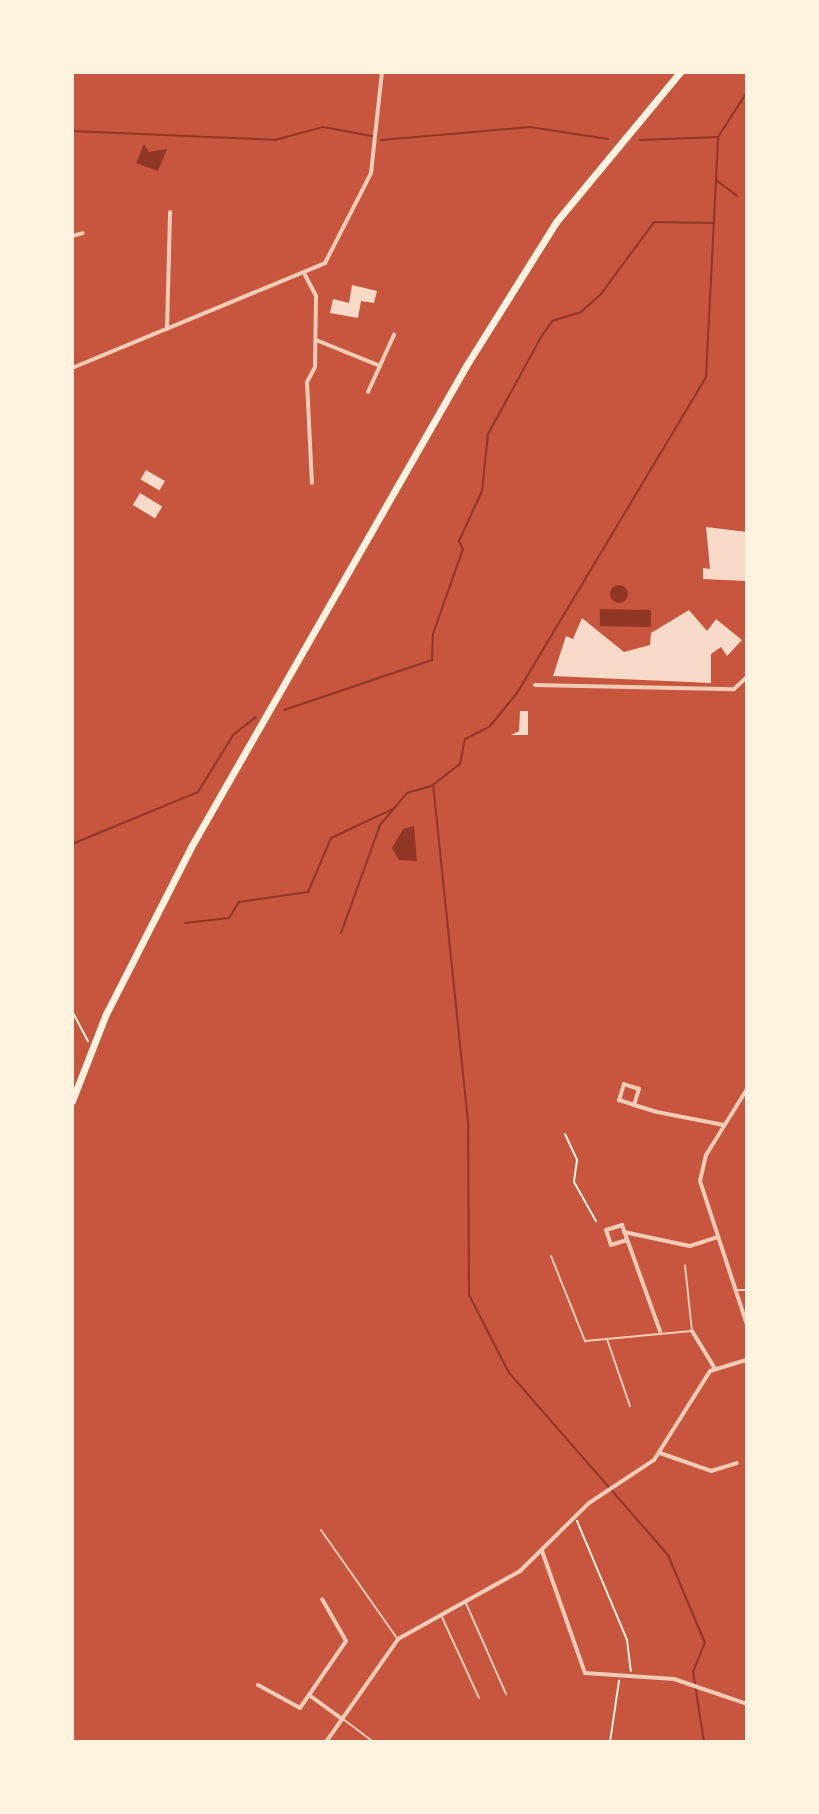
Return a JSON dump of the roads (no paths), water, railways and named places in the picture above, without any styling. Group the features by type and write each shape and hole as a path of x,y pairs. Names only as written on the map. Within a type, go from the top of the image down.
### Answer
{"main road":[{"path":"72,1101 94,1043 191,847 515,284 594,171 680,72"}],"street":[{"path":"72,368 305,275 336,251 363,196 378,142 382,72"},
{"path":"167,329 170,212"},
{"path":"72,236 83,233"},
{"path":"305,275 315,289 316,340 307,382 312,483"},
{"path":"368,392 394,335"},
{"path":"316,340 380,366"},
{"path":"535,685 734,689 747,677"},
{"path":"634,1105 639,1089 624,1084 619,1100 634,1105 724,1125"},
{"path":"747,1089 724,1125 700,1178 747,1325"},
{"path":"627,1240 611,1245 606,1230 622,1225 660,1331"},
{"path":"624,1232 691,1246 717,1237"},
{"path":"692,1331 714,1367"},
{"path":"326,1742 398,1639 542,1551 574,1517 660,1453 714,1367 747,1360"},
{"path":"660,1453 711,1471 737,1463"},
{"path":"542,1551 585,1673 631,1672 690,1683 747,1704"},
{"path":"258,1685 300,1708 346,1641 322,1599"},
{"path":"309,1695 342,1719"}],"lane":[{"path":"551,1256 585,1341 660,1331 692,1331 685,1265"},
{"path":"735,1290 747,1290"},
{"path":"607,1338 630,1406"},
{"path":"321,1530 398,1639"},
{"path":"465,1600 506,1694"},
{"path":"440,1613 479,1698"},
{"path":"342,1719 374,1742"}],"waterway":[{"path":"704,1742 693,1672 705,1643 668,1555 509,1373 469,1295 468,1122 433,785 460,764 465,739 490,726 517,693 706,377 718,137 747,92"},
{"path":"72,131 275,140 323,127 377,137"},
{"path":"381,140 530,127 608,139"},
{"path":"640,140 718,137"},
{"path":"716,180 737,196"},
{"path":"284,710 432,660 433,634 463,549 459,541 482,491 488,434 541,337 552,321 581,312 601,294 654,222 714,223"},
{"path":"72,844 198,792 233,735 256,717"},
{"path":"341,933 380,825 407,793 432,786"},
{"path":"185,923 229,918 239,902 308,892 331,838 393,809"}]}
